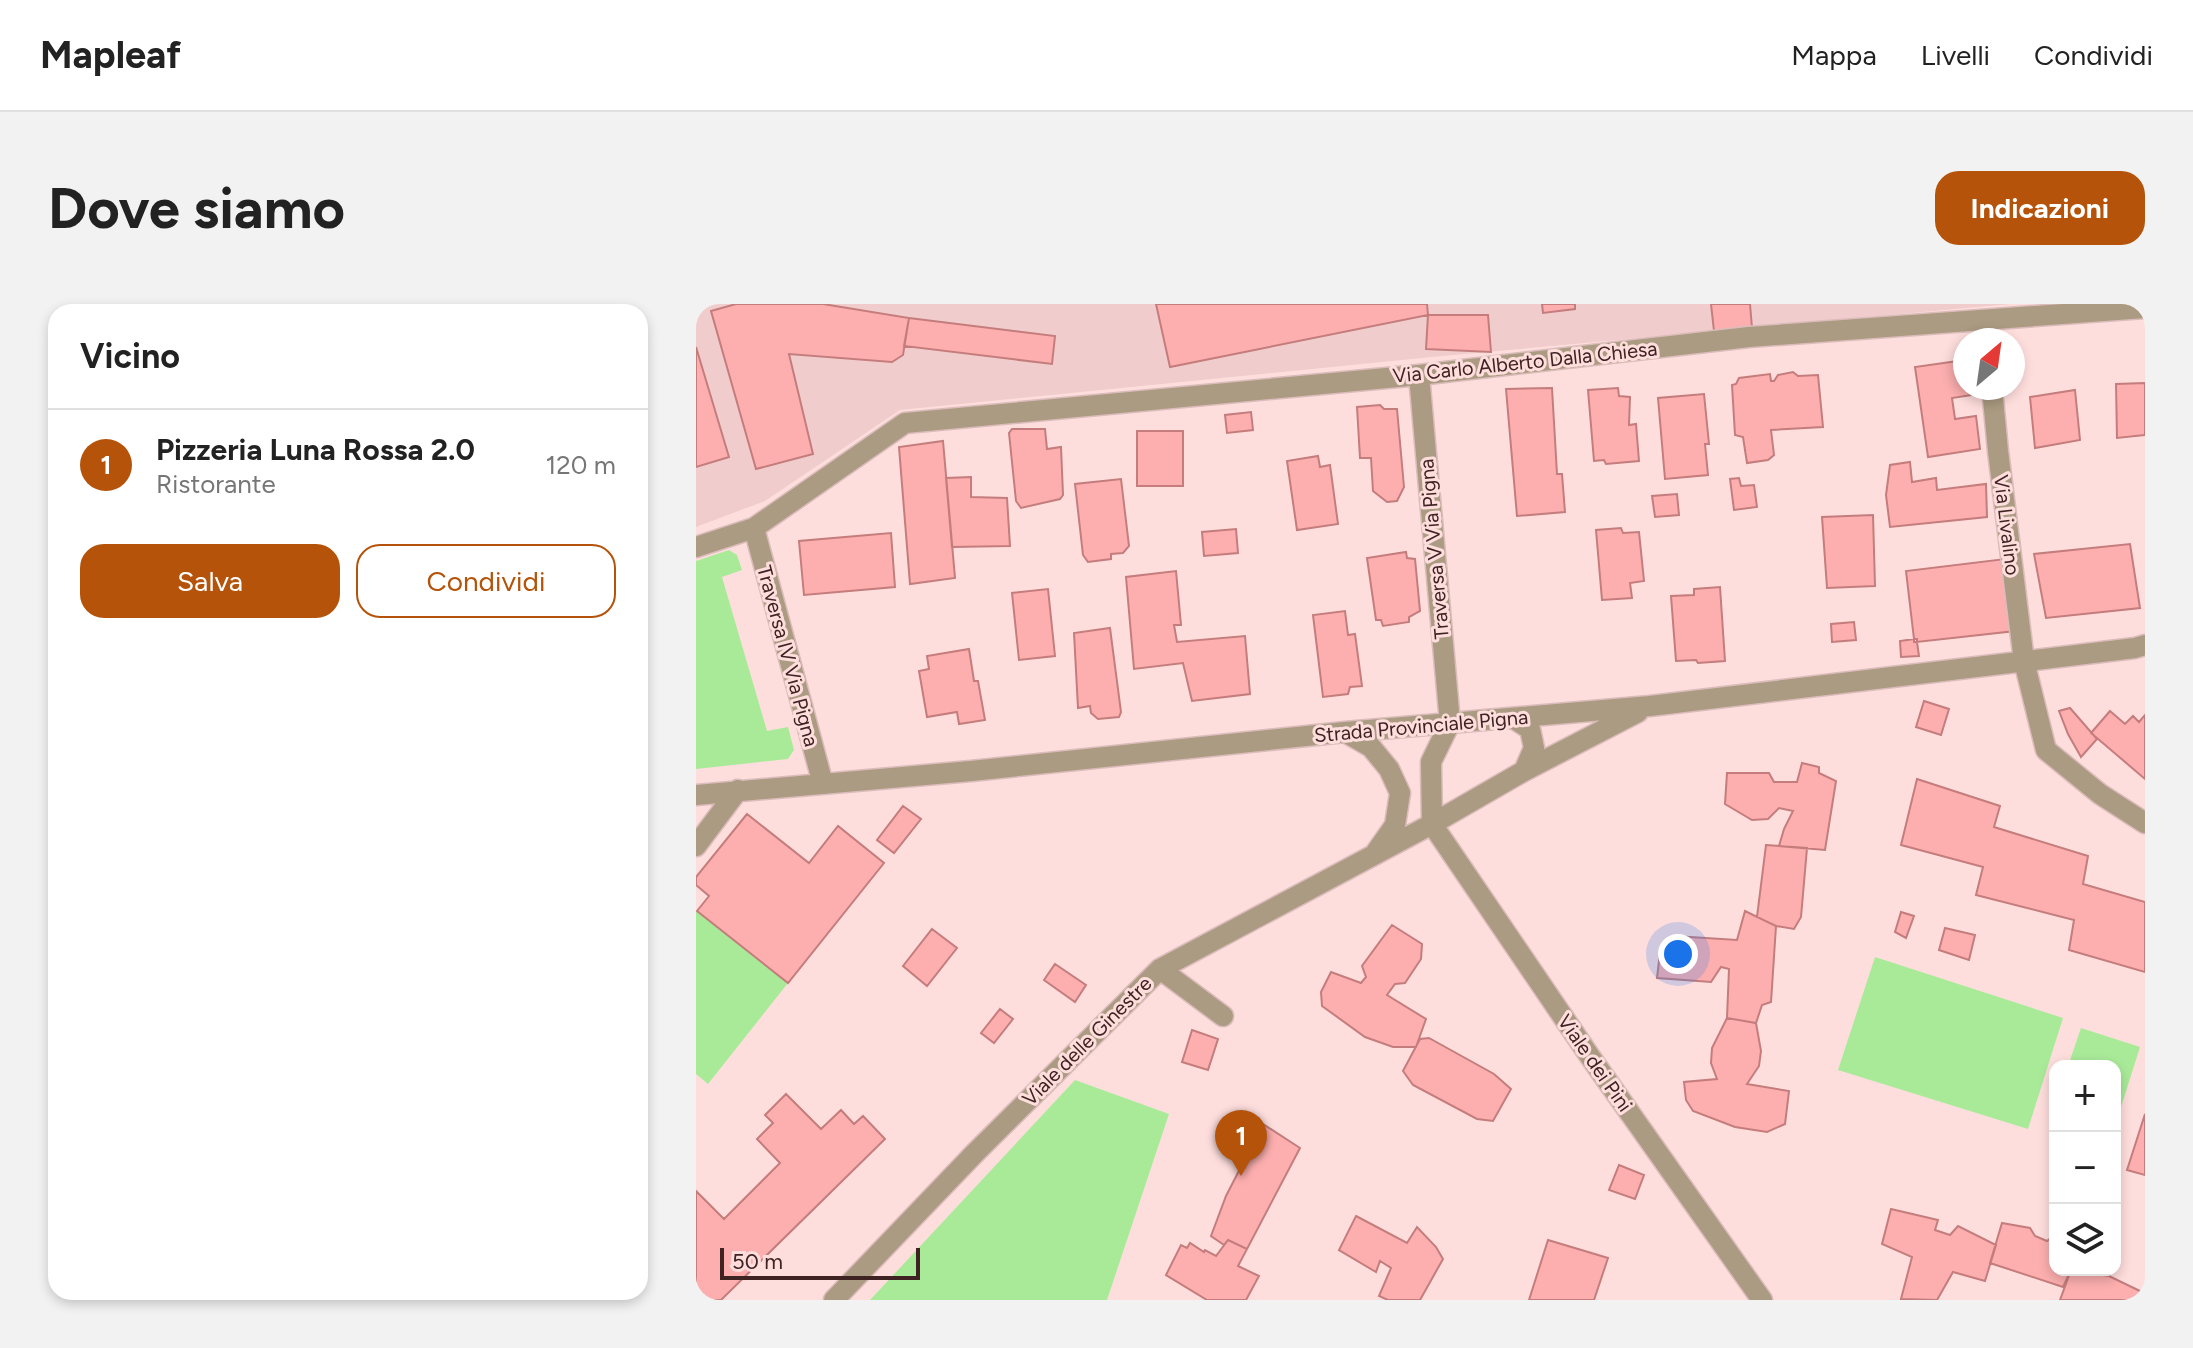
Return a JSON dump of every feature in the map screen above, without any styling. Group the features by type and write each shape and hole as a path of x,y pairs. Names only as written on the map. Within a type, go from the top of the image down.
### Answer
{"street":[{"name":"Via Carlo Alberto Dalla Chiesa","path":"2001,328 2145,308"},
{"name":"Via Carlo Alberto Dalla Chiesa","path":"754,528 905,423 1419,375 1749,337 1953,331"},
{"name":"Traversa V Via Pigna","path":"1419,375 1450,723"},
{"name":"Via Livalino","path":"1993,400 2024,661 2046,750 2100,794 2145,823"},
{"path":"696,547 754,528"},
{"name":"Traversa IV Via Pigna","path":"754,528 823,784"},
{"name":"Strada Provinciale Pigna","path":"696,795 971,771 1345,732 1650,706 2145,645"},
{"name":"Viale delle Ginestre","path":"834,1300 974,1154 1160,969 1650,706"},
{"path":"1513,718 1530,729 1534,748 1524,771"},
{"path":"1432,824 1431,762 1450,723"},
{"path":"1345,732 1371,747 1389,769 1400,793 1395,825 1373,855"},
{"path":"696,846 738,790"},
{"name":"Viale dei Pini","path":"1432,824 1591,1058 1762,1300"},
{"path":"1160,969 1223,1016"}],"shaded area":[{"path":"696,304 2011,304 900,410 765,501 696,527"}],"green space":[{"path":"729,550 737,555 742,570 722,577 767,731 788,727 794,750 788,759 696,769 696,561"},
{"path":"696,910 788,983 708,1084 696,1074"},
{"path":"1875,957 2063,1018 2028,1129 1838,1070"},
{"path":"2081,1028 2140,1047 2121,1107 2121,1060 2070,1060"},
{"path":"1075,1080 1169,1114 1107,1300 870,1300"}],"building":[{"path":"736,304 823,304 909,318 903,355 892,362 789,354 813,454 756,469 711,311"},
{"path":"1156,304 1427,304 1428,315 1170,367"},
{"path":"1542,304 1575,304 1575,309 1543,313"},
{"path":"1711,304 1750,304 1752,328 1714,331"},
{"path":"1428,315 1488,315 1491,352 1426,349"},
{"path":"909,318 1055,336 1052,364 904,346"},
{"path":"696,347 729,457 696,467"},
{"path":"1953,362 1955,419 1976,416 1980,449 1928,457 1915,367"},
{"path":"1793,372 1798,376 1818,375 1823,427 1771,430 1774,455 1768,460 1747,463 1743,437 1735,435 1732,385 1739,378 1770,374 1771,381 1774,381 1778,375"},
{"path":"2145,383 2145,435 2117,438 2116,384"},
{"path":"1552,388 1557,474 1562,474 1565,512 1517,516 1506,389"},
{"path":"1618,388 1619,396 1630,397 1629,425 1636,424 1639,461 1606,464 1604,460 1594,461 1588,390"},
{"path":"2075,390 2080,440 2035,448 2030,397"},
{"path":"1704,394 1709,444 1705,444 1708,475 1665,479 1658,398"},
{"path":"1380,405 1384,409 1397,409 1404,487 1397,501 1387,502 1373,491 1371,458 1360,458 1357,407"},
{"path":"1251,412 1253,430 1227,433 1225,415"},
{"path":"1012,429 1045,429 1047,449 1061,447 1063,495 1060,499 1021,508 1016,501 1009,433"},
{"path":"1137,431 1183,431 1183,486 1137,486"},
{"path":"943,441 955,578 910,584 899,447"},
{"path":"1318,456 1320,467 1330,465 1338,524 1297,530 1287,461"},
{"path":"1910,462 1912,482 1936,478 1937,490 1986,484 1987,517 1890,527 1886,495 1890,465"},
{"path":"971,477 971,497 1007,498 1010,546 952,547 946,478"},
{"path":"1739,478 1741,486 1754,485 1757,507 1734,510 1730,479"},
{"path":"1121,479 1129,546 1123,553 1111,554 1111,559 1088,562 1083,555 1075,484"},
{"path":"1677,494 1679,515 1655,517 1652,496"},
{"path":"1873,515 1875,586 1827,588 1822,517"},
{"path":"1621,528 1623,533 1639,532 1644,581 1630,583 1632,598 1602,600 1596,530"},
{"path":"1236,529 1238,553 1204,556 1202,532"},
{"path":"891,533 895,587 804,595 799,541"},
{"path":"2130,544 2140,608 2046,618 2034,554"},
{"path":"1406,552 1407,558 1415,559 1420,611 1409,617 1409,622 1383,626 1381,620 1376,620 1367,558"},
{"path":"2005,559 2015,631 1917,642 1914,639 1906,571"},
{"path":"1176,571 1181,625 1174,625 1177,642 1245,636 1250,694 1192,701 1183,663 1134,669 1126,577"},
{"path":"1720,587 1725,661 1676,661 1671,596 1694,595 1694,589"},
{"path":"1048,589 1055,656 1019,660 1012,593"},
{"path":"1345,611 1348,635 1355,634 1362,686 1350,687 1348,694 1323,697 1313,615"},
{"path":"1854,622 1856,640 1832,642 1831,624"},
{"path":"1110,628 1121,712 1119,717 1098,719 1091,713 1090,706 1078,708 1074,633"},
{"path":"1914,639 1919,656 1901,657 1900,641"},
{"path":"969,649 985,720 959,724 957,712 927,717 919,671 929,669 927,656"},
{"path":"1924,701 1949,709 1941,735 1916,727"},
{"path":"2070,708 2097,739 2081,757 2059,711"},
{"path":"2110,711 2125,724 2133,716 2139,722 2145,715 2145,779 2091,733"},
{"path":"1802,763 1819,767 1819,773 1836,781 1825,850 1779,846 1793,811 1779,808 1768,819 1752,820 1725,804 1727,773 1769,773 1774,782 1797,782"},
{"path":"1917,779 2000,806 1994,827 2088,856 2083,884 2145,902 2145,972 2069,950 2074,920 1976,895 1983,867 1901,845"},
{"path":"903,806 921,819 894,853 877,840"},
{"path":"747,814 809,863 838,826 884,863 788,983 697,911 709,896 696,885 696,877"},
{"path":"1766,845 1807,848 1801,917 1794,929 1776,926 1757,917"},
{"path":"1745,911 1776,926 1771,1002 1762,1005 1756,1023 1727,1018 1729,969 1721,967 1711,982 1657,978 1660,952 1669,954 1675,936 1737,940"},
{"path":"1901,912 1914,916 1906,938 1895,932"},
{"path":"1392,925 1422,944 1421,959 1405,983 1395,984 1387,995 1426,1019 1416,1047 1393,1047 1365,1037 1322,1006 1321,992 1331,972 1361,983 1366,977 1362,966"},
{"path":"1945,928 1975,935 1969,960 1939,950"},
{"path":"932,929 957,948 927,986 903,966"},
{"path":"1055,964 1086,985 1075,1002 1044,980"},
{"path":"1000,1009 1013,1019 994,1043 981,1033"},
{"path":"1727,1018 1756,1023 1761,1051 1759,1066 1747,1084 1789,1091 1785,1124 1767,1132 1735,1127 1693,1111 1686,1100 1684,1082 1717,1079 1711,1063 1712,1048"},
{"path":"1192,1030 1218,1039 1208,1070 1182,1062"},
{"path":"1429,1038 1494,1074 1511,1089 1493,1121 1477,1119 1413,1085 1403,1071 1420,1039"},
{"path":"786,1094 821,1129 841,1110 854,1124 863,1116 885,1139 721,1300 696,1300 696,1191 724,1219 780,1163 757,1139 773,1123 765,1115"},
{"path":"2145,1114 2145,1175 2127,1170"},
{"path":"1263,1124 1300,1148 1247,1249 1228,1240 1224,1245 1211,1236 1226,1196"},
{"path":"1619,1165 1644,1175 1635,1199 1609,1190"},
{"path":"1891,1209 1938,1220 1935,1230 1950,1235 1958,1226 1996,1245 1985,1281 1953,1272 1937,1300 1901,1299 1912,1257 1882,1244"},
{"path":"1356,1216 1407,1243 1417,1227 1436,1247 1443,1259 1420,1300 1388,1300 1379,1296 1391,1268 1380,1261 1376,1272 1339,1250"},
{"path":"2002,1223 2030,1228 2035,1236 2049,1240 2049,1276 2068,1276 2063,1287 1990,1263"},
{"path":"1228,1240 1247,1249 1238,1266 1259,1276 1246,1300 1207,1300 1166,1275 1181,1245 1187,1248 1190,1243 1216,1256"},
{"path":"1548,1240 1608,1258 1594,1300 1529,1300"},
{"path":"2069,1276 2109,1276 2144,1293 2142,1300 2060,1300"}],"place":[{"name":"Pizzeria Luna Rossa 2.0","path":"1241,1176"}]}
